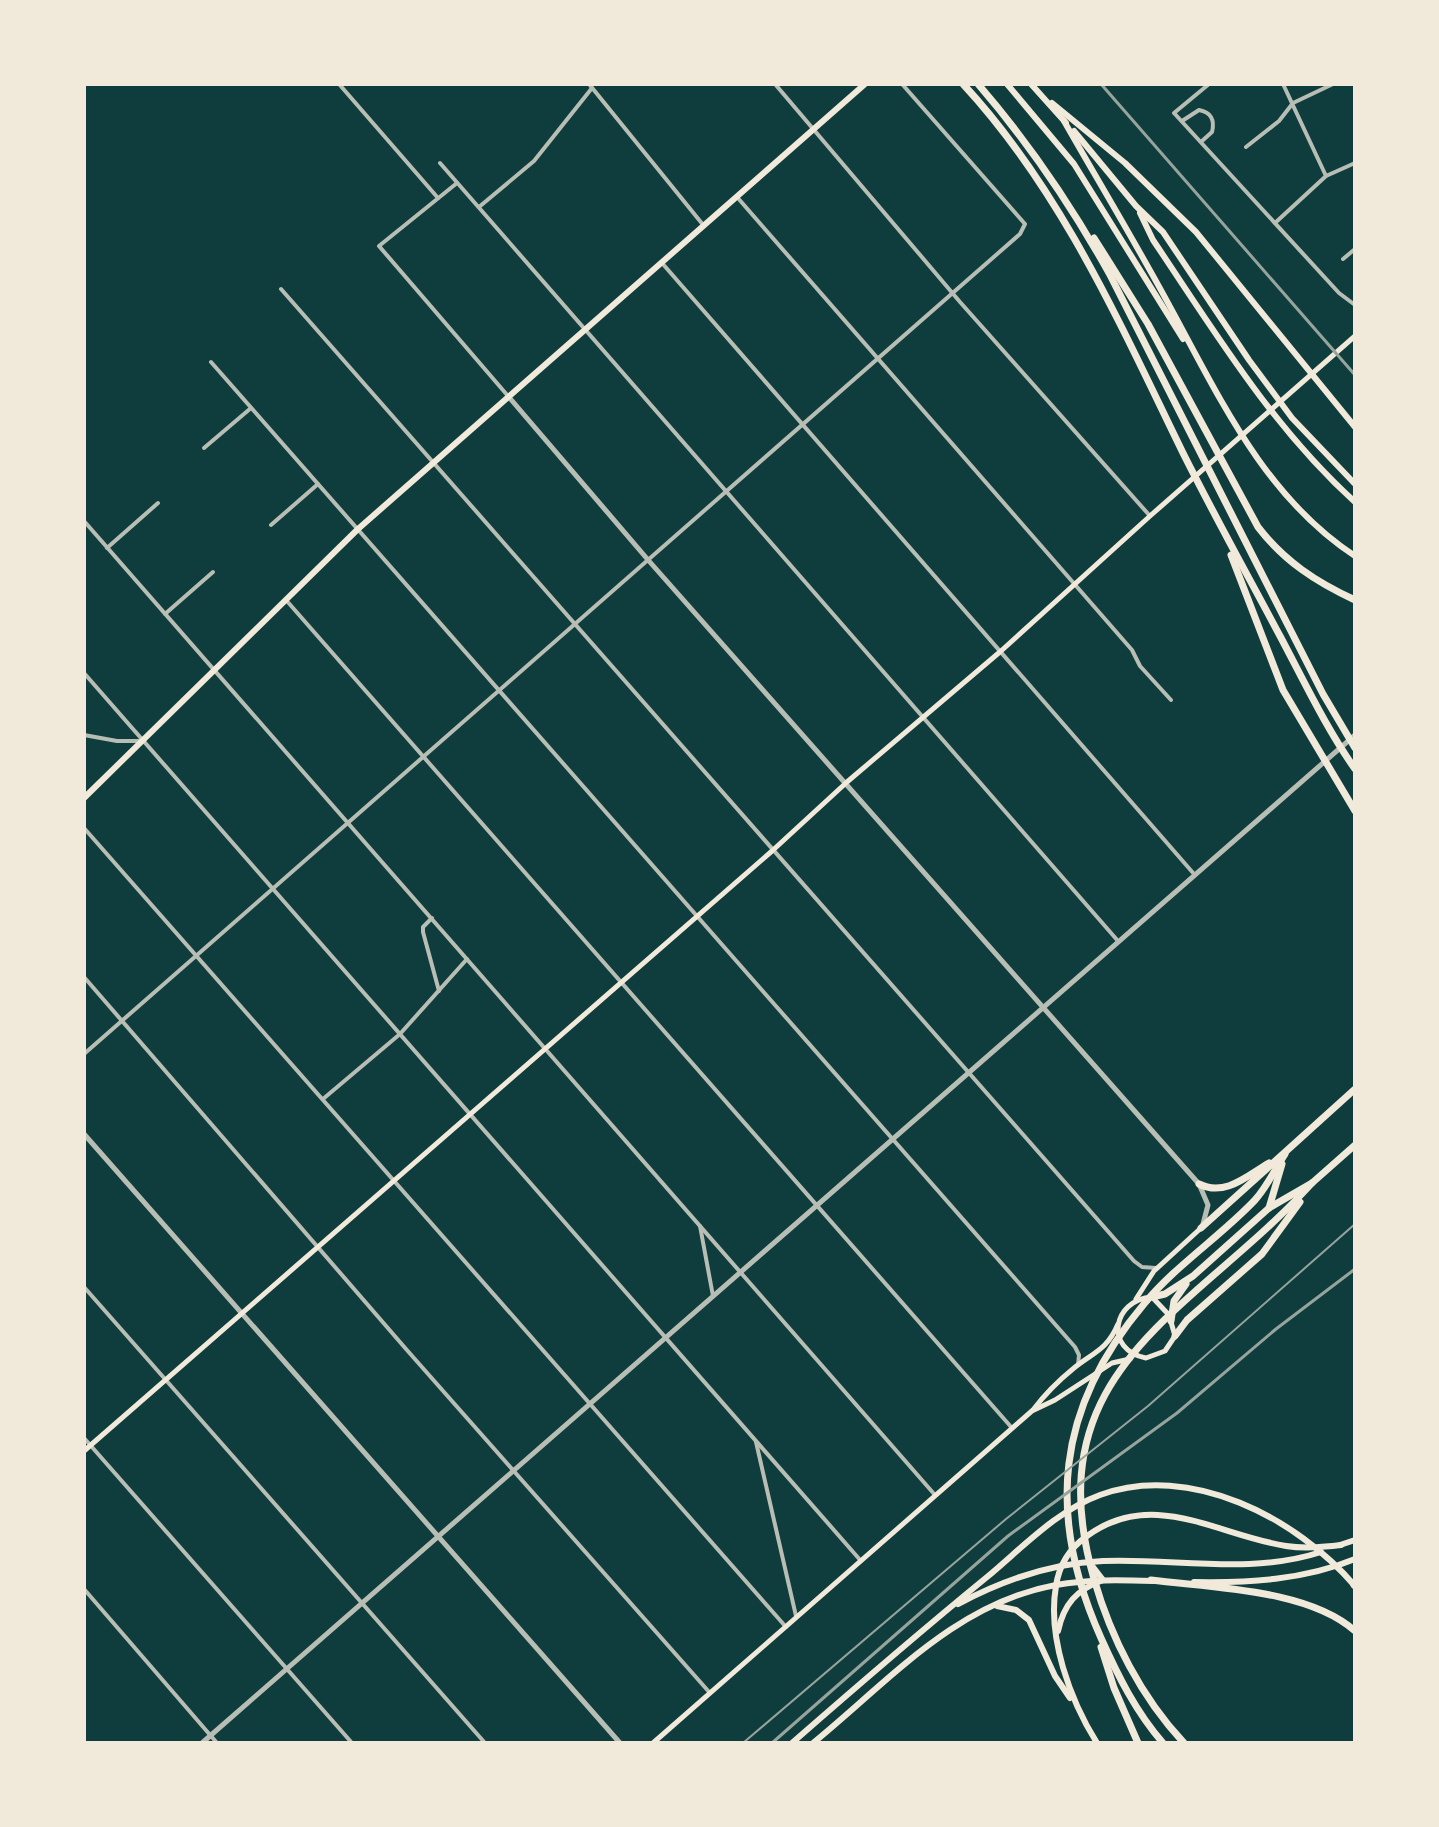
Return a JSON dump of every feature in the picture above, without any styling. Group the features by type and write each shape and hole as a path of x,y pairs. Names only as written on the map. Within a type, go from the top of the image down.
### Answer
{"highway":[{"path":"963,84 999,125 1068,225 1228,538 1332,733 1355,769"},
{"path":"978,84 1024,140 1132,296 1258,527 1286,559 1321,584 1355,600"},
{"path":"1067,200 1109,273 1340,725 1355,748"},
{"path":"1228,538 1227,545 1283,690 1355,811"},
{"path":"1201,1228 1355,1089"},
{"path":"1184,1743 1141,1686 1120,1647 1090,1564 1081,1518 1080,1468 1089,1427 1108,1388 1135,1349 1277,1221 1312,1183 1355,1145"},
{"path":"1199,1184 1215,1189 1227,1187 1285,1154"},
{"path":"1269,1208 1285,1154"},
{"path":"1138,1742 1114,1688 1071,1543 1066,1497 1067,1467 1077,1422 1096,1375 1124,1329 1158,1288 1253,1202 1285,1154"},
{"path":"1152,1297 1170,1291 1193,1276 1269,1208 1312,1183"},
{"path":"1175,1336 1187,1320 1270,1245 1312,1183"},
{"path":"1171,1321 1174,1301 1193,1276"},
{"path":"1151,1580 1287,1599 1324,1610 1355,1631"},
{"path":"1090,1611 1127,1693 1163,1743"}],"main road":[{"path":"84,798 358,529 865,84"},
{"path":"1007,84 1074,164 1109,216 1243,437 1291,502 1330,540 1355,556"},
{"path":"1033,86 1136,206 1163,232 1268,387 1292,418 1355,484"},
{"path":"1033,86 1125,163 1196,232 1355,427"},
{"path":"1064,121 1177,319 1190,348"},
{"path":"1136,206 1153,240 1258,395 1282,427 1355,502"},
{"path":"84,1451 772,851 847,782 1001,651 1355,336"},
{"path":"653,1743 1033,1410 1047,1391 1106,1346 1122,1311 1136,1299 1156,1268 1201,1228"},
{"path":"1033,1410 1055,1400 1112,1363 1146,1358 1165,1351 1175,1336 1171,1321 1152,1297 1136,1299"},
{"path":"1118,1324 1119,1338 1127,1350 1146,1358"},
{"path":"792,1743 1050,1524 1088,1500 1118,1490 1148,1485 1182,1487 1214,1495 1261,1513 1331,1561 1355,1586"},
{"path":"1076,1708 1064,1671 1054,1611 1056,1585 1062,1566 1074,1547 1092,1532 1124,1517 1150,1513 1176,1516 1284,1546 1307,1548 1341,1545"},
{"path":"1092,1532 1088,1547 1091,1562 1103,1580"},
{"path":"938,1617 1005,1581 1062,1566 1091,1562 1266,1563 1296,1559 1355,1540"},
{"path":"813,1743 933,1640 993,1605 1056,1585 1103,1580 1264,1580 1308,1574 1355,1559"},
{"path":"1058,1634 1063,1612 1073,1597 1088,1585 1103,1580"},
{"path":"993,1605 1011,1608 1029,1620 1055,1676 1097,1743"}],"street":[{"path":"339,84 438,198"},
{"path":"775,84 954,294 1150,516"},
{"path":"84,1054 1020,234 1025,224 902,84"},
{"path":"1209,84 1174,113 1339,293 1355,305"},
{"path":"1283,84 1326,176"},
{"path":"1246,147 1279,121 1293,103 1333,84"},
{"path":"479,207 534,161 590,86 704,226"},
{"path":"1182,121 1199,110 1210,114 1212,132 1202,141"},
{"path":"440,163 1118,941"},
{"path":"1275,223 1326,176 1355,163"},
{"path":"457,183 379,246 649,561 1199,1184 1208,1205 1201,1228"},
{"path":"737,197 1075,585 1171,700"},
{"path":"1343,259 1355,249"},
{"path":"661,263 1194,874"},
{"path":"281,289 1134,1261 1142,1267 1156,1268"},
{"path":"211,362 1075,1347 1079,1355 1078,1365"},
{"path":"204,448 251,408"},
{"path":"271,525 318,484"},
{"path":"107,548 158,503"},
{"path":"84,521 936,1495"},
{"path":"165,614 213,572"},
{"path":"286,600 1012,1428"},
{"path":"84,673 861,1561"},
{"path":"84,735 117,741 143,740"},
{"path":"202,1743 1355,735"},
{"path":"84,828 786,1627"},
{"path":"432,918 423,927 423,932 439,991"},
{"path":"323,1099 400,1034 467,958"},
{"path":"84,977 710,1693"},
{"path":"84,1134 620,1743"},
{"path":"700,1223 713,1296"},
{"path":"84,1287 485,1743"},
{"path":"84,1438 352,1743"},
{"path":"756,1439 796,1617"},
{"path":"84,1589 217,1743"}],"tram line":[{"path":"743,1743 1006,1519 1148,1406 1355,1224"}],"railway":[{"path":"1101,84 1355,375"},
{"path":"772,1743 1008,1536 1177,1413 1276,1329 1355,1269"}]}
